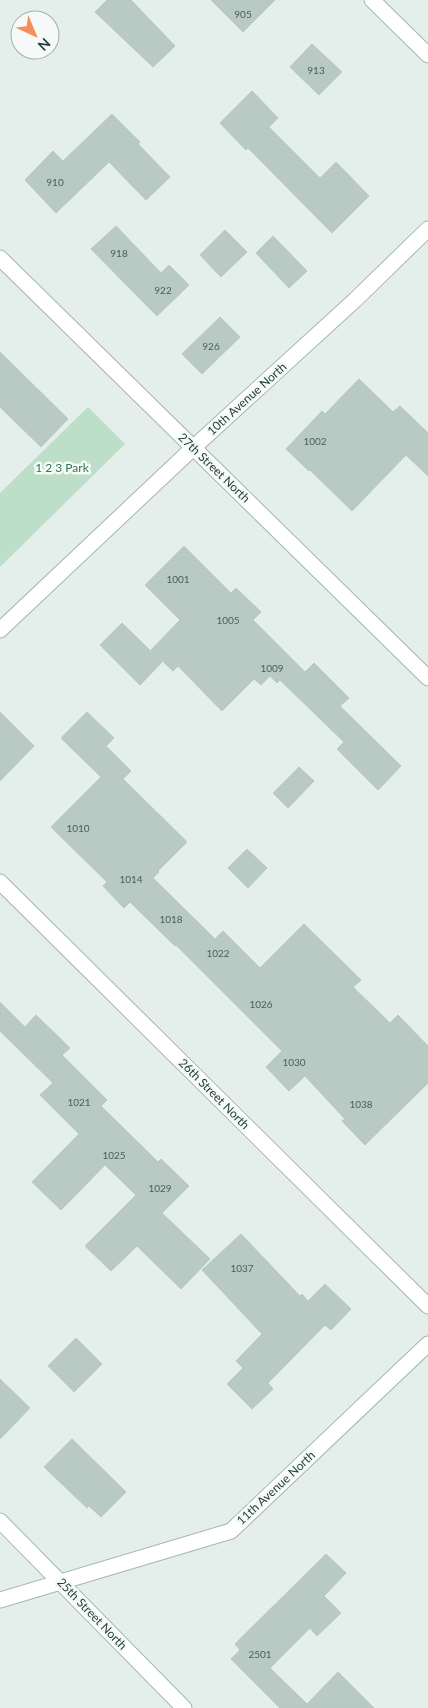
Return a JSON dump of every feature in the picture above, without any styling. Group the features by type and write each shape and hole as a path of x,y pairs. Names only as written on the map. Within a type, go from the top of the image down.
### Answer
{"street":[{"path":"372,0 428,55"},
{"name":"10th Avenue North","path":"0,630 193,448 355,300 428,229"},
{"name":"27th Street North","path":"0,258 428,678"},
{"name":"26th Street North","path":"0,882 428,1306"},
{"name":"11th Avenue North","path":"0,1600 231,1531 428,1344"},
{"name":"25th Street North","path":"0,1520 184,1708"}],"green space":[{"name":"1 2 3 Park","path":"88,407 125,444 0,567 0,493"}],"building":[{"path":"107,0 131,0 175,46 153,67 95,12"},
{"path":"211,0 275,0 243,32"},
{"path":"312,44 342,72 319,95 290,67"},
{"path":"252,91 278,118 269,127 320,178 336,162 369,196 332,233 248,148 246,150 220,123"},
{"path":"112,114 140,142 138,144 170,177 146,200 109,162 56,213 25,180 53,151 63,161"},
{"path":"116,226 161,273 169,265 189,285 157,316 91,249"},
{"path":"225,230 247,252 221,277 200,255"},
{"path":"273,236 307,271 289,288 256,253"},
{"path":"220,317 240,337 202,374 182,354"},
{"path":"0,352 68,419 41,447 0,407"},
{"path":"359,379 393,412 400,406 428,433 428,476 406,455 352,511 286,449 322,411 325,414"},
{"path":"184,546 231,593 236,588 261,612 253,620 305,672 314,663 349,698 340,706 401,766 378,790 337,749 344,742 280,680 277,683 270,676 261,685 254,679 222,711 178,666 173,671 151,650 180,620 145,585"},
{"path":"122,623 162,662 140,685 100,645"},
{"path":"0,712 34,746 0,781"},
{"path":"87,712 114,738 106,746 131,771 123,779 187,842 153,878 215,939 223,931 260,968 304,924 361,980 353,987 390,1023 398,1015 428,1046 428,1083 365,1145 342,1121 345,1119 305,1076 289,1091 266,1067 282,1051 130,902 124,908 103,886 107,882 51,827 101,777 61,738"},
{"path":"299,767 314,781 288,808 273,793"},
{"path":"247,849 267,868 248,888 228,868"},
{"path":"0,1002 25,1027 36,1015 70,1048 62,1055 107,1100 101,1106 158,1162 161,1159 189,1186 162,1213 210,1259 181,1289 137,1246 111,1271 85,1246 136,1195 105,1165 61,1210 32,1182 79,1134 40,1095 53,1083 0,1031"},
{"path":"241,1234 300,1296 302,1294 308,1301 325,1284 351,1309 331,1330 325,1325 268,1383 273,1389 252,1409 227,1384 243,1368 236,1361 262,1334 202,1270"},
{"path":"76,1338 102,1364 74,1392 48,1366"},
{"path":"0,1379 30,1408 0,1439"},
{"path":"72,1439 126,1492 101,1517 89,1506 87,1508 44,1467"},
{"path":"326,1554 346,1573 324,1596 341,1613 317,1636 310,1628 270,1668 307,1704 338,1672 374,1708 280,1708 231,1659 240,1650 235,1644"}]}
